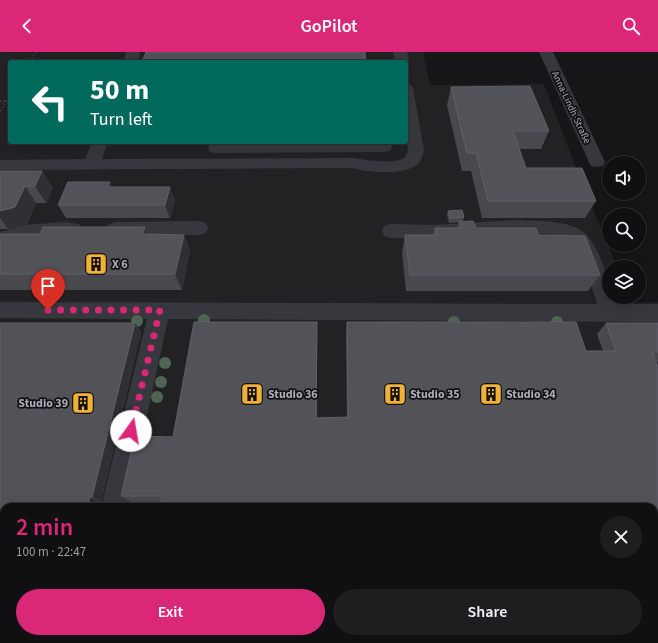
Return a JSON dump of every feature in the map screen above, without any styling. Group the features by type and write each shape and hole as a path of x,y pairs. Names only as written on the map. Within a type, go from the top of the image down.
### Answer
{"street":[{"name":"Anna-Lindh-Straße","path":"546,52 597,162"},
{"path":"0,165 354,163 366,166 396,165 408,163 414,158 416,150 408,100"},
{"path":"92,164 99,144"},
{"path":"189,163 192,150 199,148 360,145 384,148 383,144"},
{"path":"354,163 359,159 360,145"},
{"path":"391,232 514,227 556,229 568,232 578,238 590,257 610,313"},
{"path":"0,241 4,238 17,234 37,231 199,228"},
{"path":"0,310 658,314"},
{"path":"115,503 160,310"}],"path":[{"path":"0,111 8,98"},
{"path":"0,101 6,101"}],"shaded area":[{"path":"0,52 423,52 430,85 544,84 602,231 602,252 611,252 614,260 602,260 602,304 646,304 646,302 658,302 658,503 0,503"}],"building":[{"path":"146,52 365,52 366,60 143,60"},
{"path":"530,86 549,131 513,131 526,168 582,168 596,201 488,201 476,153 467,153 451,87"},
{"path":"0,171 42,171 35,186 25,186 15,207 0,211"},
{"path":"68,182 110,182 108,187 170,187 165,205 58,205"},
{"path":"462,210 464,217 450,218 448,211"},
{"path":"473,221 476,228 536,228 539,235 585,236 600,275 410,275 405,235 436,235 435,228 461,228 459,222"},
{"path":"43,227 145,227 143,234 184,235 175,274 0,274 0,234 40,234"},
{"path":"194,322 317,322 316,418 348,417 347,322 576,322 586,351 616,351 606,323 658,323 658,352 652,352 658,367 658,503 161,503 162,496 121,496 135,436 173,437"},
{"path":"0,323 135,323 92,497 90,497 88,503 0,503"}],"place":[{"name":"X 6","path":"96,264"},
{"name":"Studio 36","path":"252,394"},
{"name":"Studio 35","path":"395,394"},
{"name":"Studio 34","path":"491,394"},
{"name":"Studio 39","path":"83,403"}],"route":[{"path":"48,310 160,310 131,431"}]}
